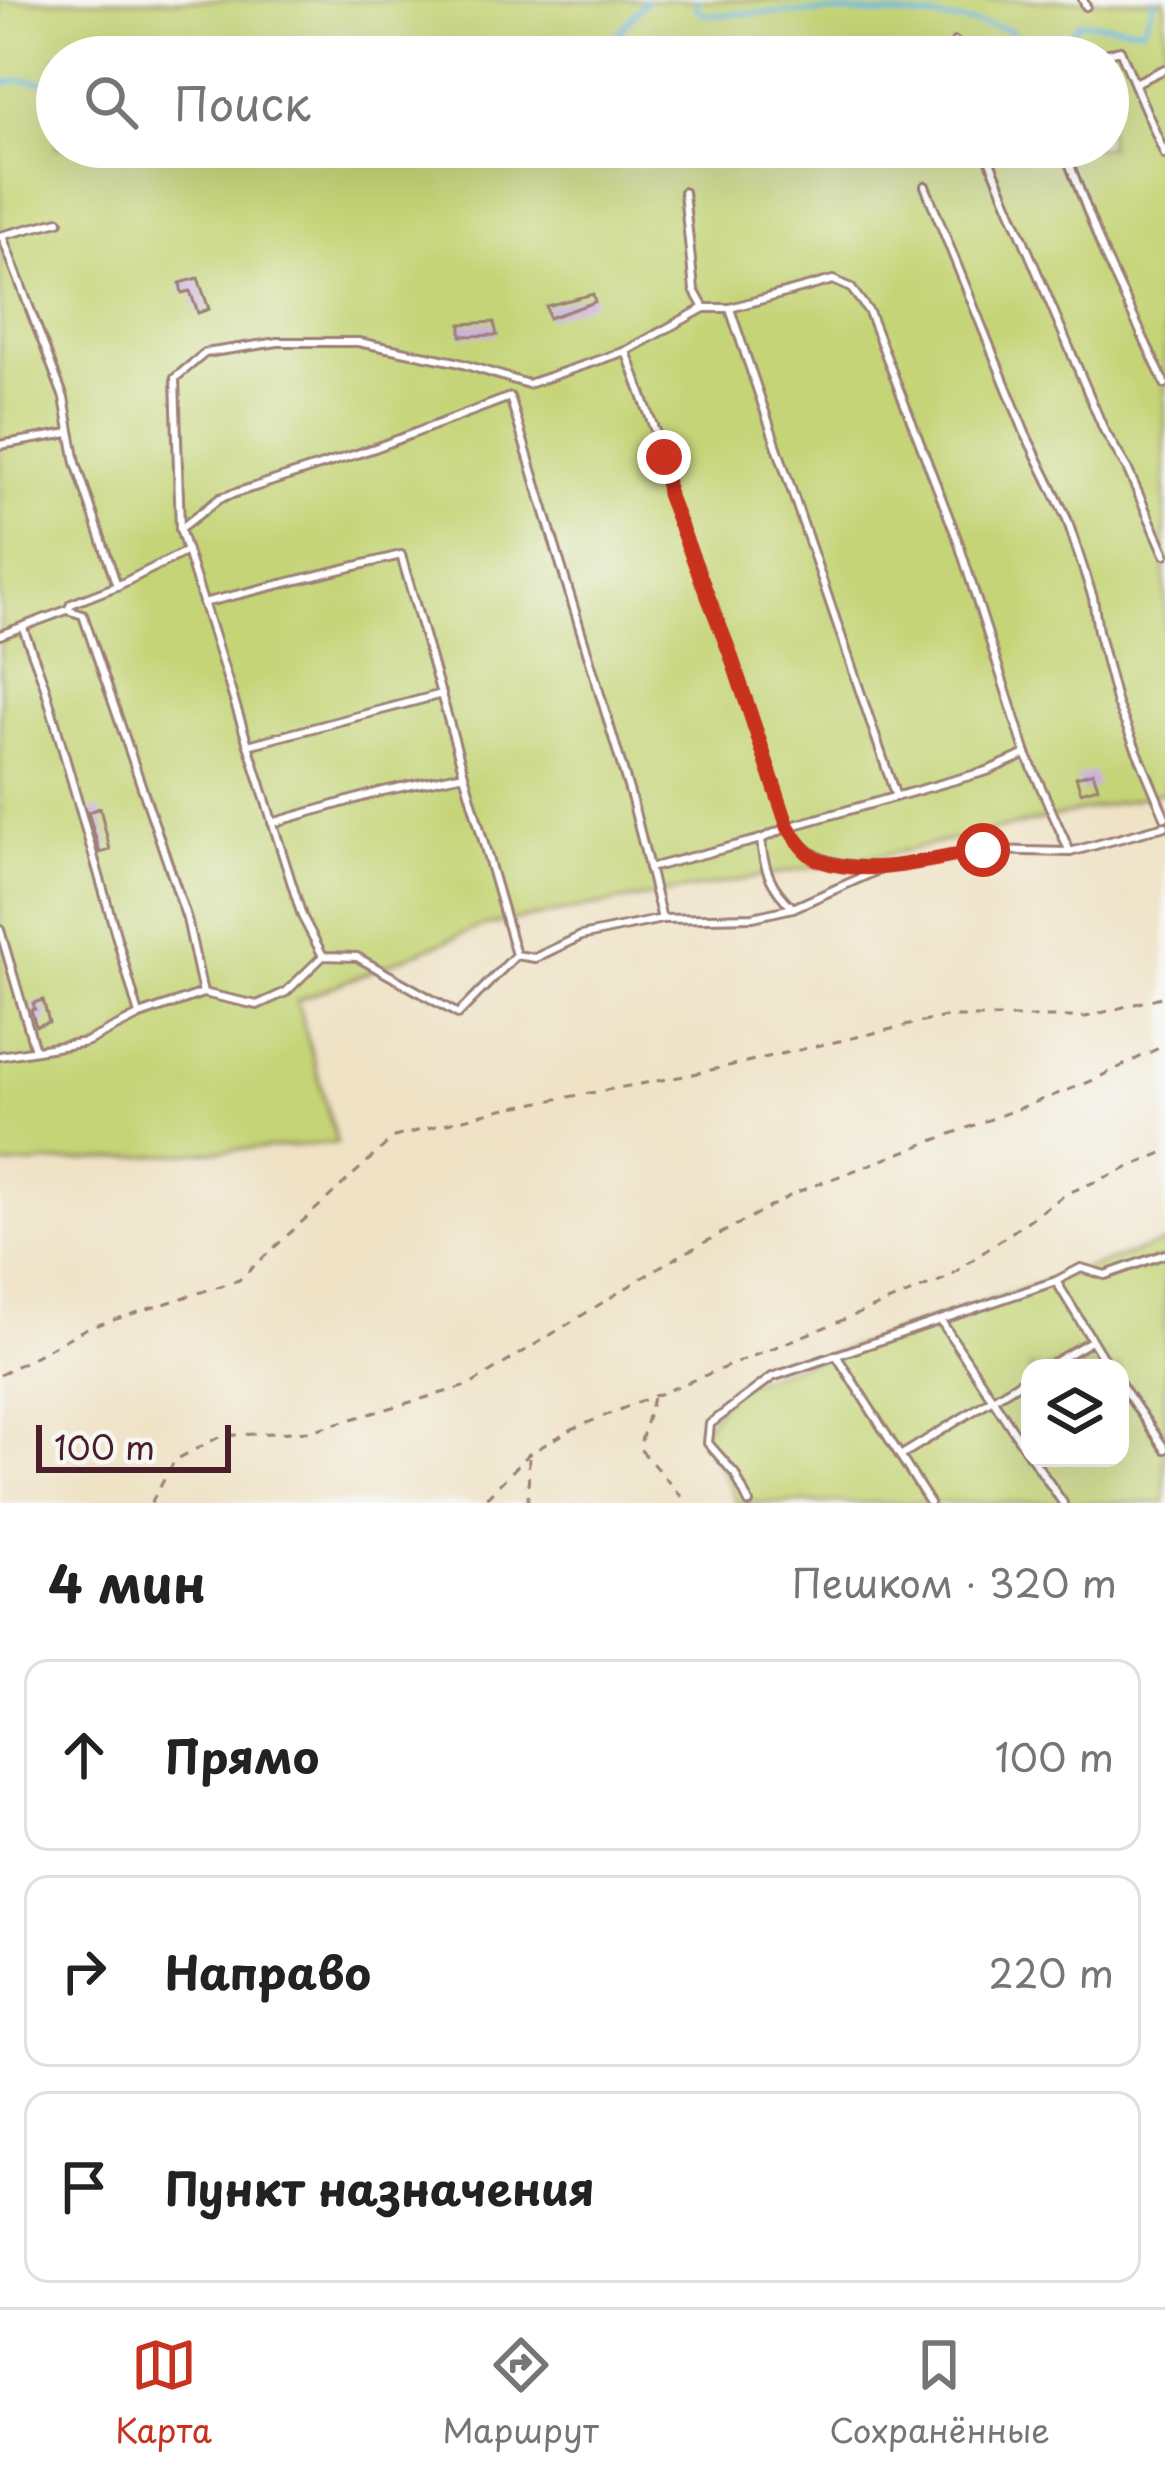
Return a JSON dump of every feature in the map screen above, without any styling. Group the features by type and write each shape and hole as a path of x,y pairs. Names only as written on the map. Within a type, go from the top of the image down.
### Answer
{"lane":[{"path":"1135,83 1165,69"},
{"path":"1129,70 1165,154"},
{"path":"993,168 1104,430 1127,468 1165,554"},
{"path":"1071,168 1105,256 1165,384"},
{"path":"925,186 1025,433 1067,519 1094,598 1118,704 1165,817"},
{"path":"684,192 694,290 704,308"},
{"path":"59,221 1,236 64,398 69,433 117,586"},
{"path":"323,956 302,916 180,529 175,378 205,352 278,342 358,342 456,362 528,384 626,351 704,308 730,308 833,280 851,288 869,312 958,541 1026,754 1070,852"},
{"path":"730,308 895,794"},
{"path":"626,351 664,457 668,494 730,653 788,827 804,850 820,861 882,868"},
{"path":"516,381 510,397 662,919"},
{"path":"180,529 220,498 375,448 510,397"},
{"path":"0,445 69,433"},
{"path":"68,610 71,604 187,551"},
{"path":"203,603 401,555 516,955"},
{"path":"0,635 68,610 83,615 187,919 203,993"},
{"path":"23,628 140,1015"},
{"path":"247,746 442,694"},
{"path":"649,868 987,771 1026,754"},
{"path":"272,824 383,791 464,774"},
{"path":"516,955 535,958 581,936 662,919 753,917 793,908 882,868 983,850 1070,852 1165,826"},
{"path":"760,839 776,892 793,908"},
{"path":"0,930 35,1050"},
{"path":"0,1056 86,1042 140,1015 203,993 257,1005 286,992 323,956 357,957 458,1014 516,955"},
{"path":"749,1503 735,1474 708,1443 710,1424 772,1377 1081,1268 1105,1275 1165,1254"},
{"path":"1056,1280 1103,1359"},
{"path":"940,1321 1021,1443"},
{"path":"1060,1359 1091,1341"},
{"path":"836,1354 930,1503"},
{"path":"899,1456 1021,1381"},
{"path":"1129,1396 1165,1449"},
{"path":"1038,1467 1064,1503"}],"path":[{"path":"0,1376 86,1330 239,1280 394,1137 502,1108 684,1076 945,1017 1086,1017 1165,996"},
{"path":"151,1503 176,1460 221,1436 310,1430 470,1385 663,1265 796,1192 1089,1082 1165,1045"},
{"path":"469,1503 488,1496 529,1454 572,1429 947,1278 1066,1194 1165,1152"},
{"path":"654,1396 639,1448 687,1503"},
{"path":"528,1503 529,1454"}],"green space":[{"path":"0,0 1165,0 1165,792 904,851 483,926 297,1001 337,1143 0,1166"},
{"path":"1165,1242 1165,1503 737,1503 700,1435 732,1387"}],"building":[{"path":"198,278 209,309 198,313 190,291 182,293 180,283"},
{"path":"593,294 595,302 549,318 546,306"},
{"path":"494,322 497,335 461,336 461,324"},
{"path":"1093,772 1098,787 1081,792 1076,777"},
{"path":"100,808 110,850 100,853 88,812"},
{"path":"43,1000 49,1022 36,1026 31,1010 33,1003"}],"waterway":[{"path":"616,36 646,0"},
{"path":"699,0 695,7 707,15 896,15 1009,29 1014,36"},
{"path":"1059,36 1070,35 1079,22 1144,28 1155,0"},
{"path":"0,84 36,81"}],"route":[{"path":"664,457 668,494 730,653 788,827 804,850 820,861 882,868 983,850"}]}
